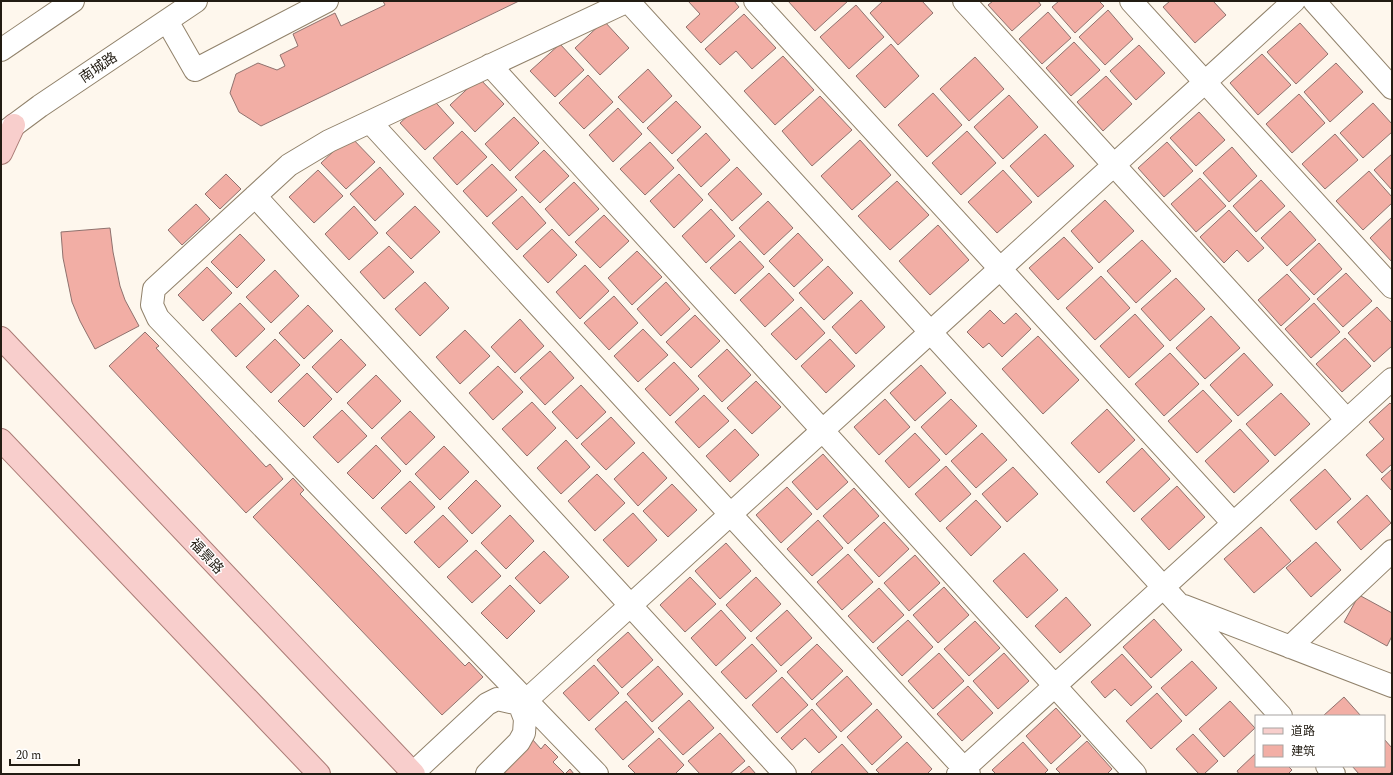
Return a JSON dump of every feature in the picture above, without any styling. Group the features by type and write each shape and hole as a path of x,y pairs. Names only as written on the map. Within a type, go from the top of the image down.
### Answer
{"main road":[{"path":"1,153 8,130"},
{"name":"福景路","path":"1,334 8,345 414,774"},
{"path":"1,440 319,774"}],"street":[{"path":"1,50 73,1"},
{"name":"南城路","path":"8,130 40,106 196,1"},
{"path":"167,21 195,70 327,1"},
{"path":"597,774 523,703 158,318 152,305 154,289 289,165 329,141 628,1 1280,715"},
{"path":"755,1 1233,523"},
{"path":"964,1 1347,420"},
{"path":"1131,1 1392,287"},
{"path":"414,774 487,704 497,699 523,703 1294,1"},
{"path":"1314,1 1392,88"},
{"path":"490,66 1135,774"},
{"path":"370,122 730,514 964,772 1055,686 1392,379"},
{"path":"255,196 785,774"},
{"path":"1290,647 1392,551"},
{"path":"1179,604 1290,647 1391,683"},
{"path":"487,774 519,742 524,733 525,719 523,703"}],"building":[{"path":"383,1 519,1 261,126 239,112 230,93 236,74 258,63 277,70 285,66 280,55 298,46 293,34 335,13 341,26 385,5"},
{"path":"688,1 734,1 739,7 701,43 686,27 700,14"},
{"path":"788,1 848,1 815,31"},
{"path":"883,1 922,1 933,13 898,45 870,13"},
{"path":"993,1 1038,1 1041,5 1012,31 988,5"},
{"path":"1059,1 1099,1 1104,6 1075,33 1052,7"},
{"path":"1170,1 1213,1 1226,15 1195,43 1163,7"},
{"path":"856,5 884,37 849,69 820,37"},
{"path":"1108,10 1133,39 1105,65 1079,37"},
{"path":"1048,12 1071,38 1042,64 1019,39"},
{"path":"744,14 776,48 752,69 736,51 720,65 705,49"},
{"path":"604,21 629,48 600,75 575,48"},
{"path":"1300,23 1328,54 1296,84 1267,52"},
{"path":"1074,42 1100,70 1071,96 1046,68"},
{"path":"560,44 584,70 555,97 530,71"},
{"path":"891,44 919,76 885,108 856,76"},
{"path":"1139,45 1165,73 1136,100 1110,71"},
{"path":"1262,54 1291,85 1258,115 1230,83"},
{"path":"783,56 814,90 775,125 744,91"},
{"path":"975,57 1004,89 969,121 940,89"},
{"path":"1336,63 1363,92 1330,122 1304,92"},
{"path":"648,69 672,96 643,123 618,97"},
{"path":"588,75 613,102 584,129 559,103"},
{"path":"1106,76 1132,104 1103,131 1077,102"},
{"path":"479,78 504,104 475,132 450,105"},
{"path":"933,93 962,125 927,157 898,125"},
{"path":"1299,94 1325,123 1292,153 1266,124"},
{"path":"1009,95 1038,127 1003,159 974,127"},
{"path":"430,96 454,123 425,150 400,123"},
{"path":"820,96 852,130 812,166 782,131"},
{"path":"676,101 701,127 672,154 647,128"},
{"path":"1373,103 1392,124 1392,132 1363,158 1340,133"},
{"path":"618,108 642,134 613,162 589,135"},
{"path":"1199,112 1225,140 1196,166 1170,138"},
{"path":"514,117 539,143 510,171 485,144"},
{"path":"462,131 487,157 457,185 433,158"},
{"path":"967,131 996,163 961,195 932,163"},
{"path":"706,133 730,160 701,187 677,160"},
{"path":"1045,134 1074,166 1038,197 1010,166"},
{"path":"1335,134 1358,160 1325,189 1302,164"},
{"path":"350,136 375,162 346,189 321,163"},
{"path":"860,140 891,175 852,210 821,176"},
{"path":"650,142 674,168 645,195 620,169"},
{"path":"1167,142 1193,171 1164,197 1138,168"},
{"path":"1232,147 1257,176 1229,202 1203,173"},
{"path":"544,150 569,176 540,203 515,177"},
{"path":"1392,154 1392,190 1374,170"},
{"path":"492,164 517,190 487,217 463,191"},
{"path":"380,167 404,194 375,221 350,194"},
{"path":"737,167 762,194 732,221 708,194"},
{"path":"318,170 343,196 314,223 289,197"},
{"path":"1003,170 1032,202 997,233 968,202"},
{"path":"1369,171 1392,197 1392,203 1363,230 1336,201"},
{"path":"226,174 241,189 220,209 205,194"},
{"path":"679,174 703,200 674,228 650,201"},
{"path":"1200,178 1226,206 1196,232 1171,204"},
{"path":"1261,180 1285,206 1256,232 1233,206"},
{"path":"897,181 929,215 890,250 858,216"},
{"path":"574,182 599,209 569,236 545,209"},
{"path":"522,196 546,223 517,250 492,223"},
{"path":"1105,200 1134,231 1099,263 1071,231"},
{"path":"768,201 793,228 764,255 739,228"},
{"path":"196,204 210,219 182,245 168,230"},
{"path":"354,206 378,233 349,260 325,234"},
{"path":"415,206 440,232 411,259 386,233"},
{"path":"711,209 735,236 706,263 682,236"},
{"path":"1229,210 1264,248 1248,262 1237,250 1224,263 1200,237"},
{"path":"1290,211 1316,240 1287,266 1261,238"},
{"path":"604,215 629,241 600,268 575,242"},
{"path":"1392,217 1392,262 1370,238"},
{"path":"938,225 969,260 930,295 899,261"},
{"path":"110,228 120,286 125,300 139,326 95,349 72,302 63,258 61,232"},
{"path":"552,229 577,255 548,283 523,256"},
{"path":"798,233 823,260 794,287 769,261"},
{"path":"240,234 265,260 237,288 211,262"},
{"path":"1064,237 1093,268 1058,300 1029,268"},
{"path":"1142,240 1171,271 1136,303 1107,271"},
{"path":"740,241 764,267 735,294 710,268"},
{"path":"1319,243 1342,269 1314,295 1290,270"},
{"path":"389,246 414,272 384,299 360,272"},
{"path":"637,251 662,277 632,305 608,278"},
{"path":"585,265 609,291 580,319 556,292"},
{"path":"828,266 853,293 824,320 799,293"},
{"path":"207,267 232,293 203,321 178,295"},
{"path":"275,270 299,296 271,323 246,297"},
{"path":"769,273 794,300 765,327 740,300"},
{"path":"1346,273 1372,301 1343,327 1317,299"},
{"path":"1287,274 1310,299 1281,326 1258,300"},
{"path":"1101,276 1130,308 1095,340 1066,308"},
{"path":"1176,278 1205,309 1170,341 1141,309"},
{"path":"425,282 449,308 420,336 395,309"},
{"path":"666,282 690,309 661,336 637,309"},
{"path":"614,296 638,323 609,350 584,323"},
{"path":"861,300 885,327 856,354 832,327"},
{"path":"240,303 265,329 236,357 211,330"},
{"path":"1314,303 1340,332 1311,358 1285,329"},
{"path":"308,305 333,331 304,359 279,333"},
{"path":"801,307 825,333 796,360 771,334"},
{"path":"1377,307 1392,323 1392,346 1374,362 1348,333"},
{"path":"990,310 1004,324 1016,313 1031,329 1002,357 989,343 983,348 967,332"},
{"path":"1135,314 1164,346 1129,378 1100,346"},
{"path":"695,315 720,341 691,368 666,342"},
{"path":"1211,316 1240,348 1205,379 1176,348"},
{"path":"520,319 544,346 515,373 491,347"},
{"path":"643,329 668,355 638,382 614,356"},
{"path":"465,330 490,356 460,384 436,357"},
{"path":"145,332 159,346 156,348 266,467 270,464 283,479 246,513 109,366"},
{"path":"1038,336 1079,380 1043,414 1002,369"},
{"path":"1345,338 1371,366 1342,392 1316,364"},
{"path":"275,339 300,365 271,393 246,367"},
{"path":"341,339 366,365 337,393 312,367"},
{"path":"830,339 855,366 826,393 801,366"},
{"path":"727,349 751,375 722,402 698,376"},
{"path":"550,351 574,378 545,405 520,378"},
{"path":"1170,353 1199,384 1164,416 1135,384"},
{"path":"1244,353 1273,385 1238,416 1210,385"},
{"path":"674,362 699,389 670,416 645,389"},
{"path":"921,365 946,393 915,421 890,393"},
{"path":"498,366 523,392 493,420 469,393"},
{"path":"307,373 332,399 304,427 278,401"},
{"path":"376,375 401,401 372,429 347,403"},
{"path":"756,381 781,407 752,434 727,408"},
{"path":"581,385 606,412 577,439 552,412"},
{"path":"1203,390 1232,421 1197,453 1168,421"},
{"path":"1281,393 1310,424 1275,456 1246,424"},
{"path":"704,395 729,421 699,448 675,422"},
{"path":"885,399 910,427 879,455 854,427"},
{"path":"951,399 977,426 946,455 921,427"},
{"path":"532,402 556,428 527,456 502,429"},
{"path":"1390,403 1392,405 1392,464 1382,473 1366,455 1384,439 1369,422"},
{"path":"1107,409 1135,440 1099,473 1071,443"},
{"path":"342,410 367,436 338,463 313,437"},
{"path":"410,411 435,437 406,465 381,438"},
{"path":"611,417 635,443 606,470 581,444"},
{"path":"735,429 759,455 730,482 706,456"},
{"path":"1240,429 1269,461 1234,493 1205,461"},
{"path":"915,433 940,460 909,488 885,461"},
{"path":"982,433 1007,460 976,488 951,461"},
{"path":"566,440 590,467 561,494 537,468"},
{"path":"376,445 401,471 373,499 347,473"},
{"path":"444,446 469,472 440,500 415,474"},
{"path":"1142,448 1170,479 1134,512 1106,482"},
{"path":"643,452 667,478 638,506 614,479"},
{"path":"823,454 848,482 817,510 792,482"},
{"path":"946,466 971,494 940,522 915,494"},
{"path":"1013,467 1038,494 1007,522 982,494"},
{"path":"1325,469 1351,499 1316,530 1290,500"},
{"path":"1392,469 1392,491 1381,479"},
{"path":"597,474 625,503 595,531 568,501"},
{"path":"293,478 304,490 300,494 465,666 469,662 483,677 442,715 253,517"},
{"path":"476,480 501,506 472,534 448,508"},
{"path":"410,481 435,507 406,534 381,508"},
{"path":"672,484 697,510 668,537 643,511"},
{"path":"1177,486 1205,517 1169,550 1141,519"},
{"path":"787,487 812,514 781,543 756,515"},
{"path":"854,488 879,516 848,544 823,516"},
{"path":"1367,495 1391,523 1361,550 1337,522"},
{"path":"976,500 1001,527 971,556 946,528"},
{"path":"633,513 657,540 628,567 603,540"},
{"path":"443,515 468,541 439,568 414,542"},
{"path":"510,515 534,541 506,569 481,543"},
{"path":"818,520 843,548 812,576 787,549"},
{"path":"884,522 909,549 879,577 854,550"},
{"path":"1261,527 1291,561 1254,593 1224,559"},
{"path":"1316,542 1341,570 1311,597 1286,568"},
{"path":"726,543 751,571 720,599 695,571"},
{"path":"476,550 501,576 472,603 447,577"},
{"path":"544,551 569,577 540,604 515,578"},
{"path":"1024,553 1058,590 1027,618 993,581"},
{"path":"848,554 873,582 842,610 817,582"},
{"path":"915,555 940,583 909,611 884,583"},
{"path":"690,577 716,604 685,632 660,605"},
{"path":"756,577 781,604 751,632 726,605"},
{"path":"510,585 535,611 507,639 481,613"},
{"path":"944,587 969,615 938,643 913,615"},
{"path":"879,588 904,615 873,643 848,616"},
{"path":"1359,595 1392,613 1392,636 1387,646 1344,622"},
{"path":"1066,597 1091,625 1060,653 1035,626"},
{"path":"721,610 746,638 716,666 691,638"},
{"path":"787,610 812,638 781,666 756,638"},
{"path":"1154,619 1182,650 1151,678 1123,647"},
{"path":"908,620 933,647 902,676 877,648"},
{"path":"975,621 1000,648 969,676 944,649"},
{"path":"628,632 653,660 622,688 597,660"},
{"path":"752,644 777,671 746,699 721,672"},
{"path":"817,644 843,671 812,700 787,672"},
{"path":"939,653 964,681 933,709 908,681"},
{"path":"1004,653 1029,681 998,709 973,681"},
{"path":"1122,654 1152,687 1131,706 1115,689 1105,698 1091,682"},
{"path":"1192,661 1217,688 1186,716 1161,688"},
{"path":"594,665 619,693 589,721 563,693"},
{"path":"658,666 683,694 652,722 627,694"},
{"path":"847,676 872,704 841,732 816,704"},
{"path":"782,677 808,705 777,733 752,705"},
{"path":"968,686 993,713 962,741 937,714"},
{"path":"1157,693 1182,721 1151,749 1126,721"},
{"path":"1344,697 1360,715 1324,715"},
{"path":"689,700 714,728 683,755 658,728"},
{"path":"626,701 654,732 623,760 595,729"},
{"path":"1230,701 1255,728 1224,757 1199,729"},
{"path":"1056,708 1081,736 1051,764 1026,736"},
{"path":"812,709 837,737 819,753 805,738 792,750 781,738"},
{"path":"877,709 902,737 872,765 847,737"},
{"path":"720,733 745,761 730,774 700,774 688,761"},
{"path":"1193,734 1218,761 1204,774 1199,774 1176,749"},
{"path":"659,738 684,765 675,774 636,774 628,766"},
{"path":"532,739 541,749 545,744 558,757 553,762 565,774 506,774 501,768"},
{"path":"1385,740 1392,748 1392,771 1389,774 1359,774 1353,767 1385,767"},
{"path":"1087,741 1112,769 1107,774 1061,774 1056,769"},
{"path":"907,742 932,769 927,774 880,774 876,770"},
{"path":"1023,742 1048,770 1044,774 996,774 992,770"},
{"path":"842,744 869,774 813,774 811,772"},
{"path":"1255,754 1255,767 1289,767 1292,770 1288,774 1239,774 1237,771"},
{"path":"749,766 756,774 739,774"},
{"path":"570,769 574,774 565,774"}]}
